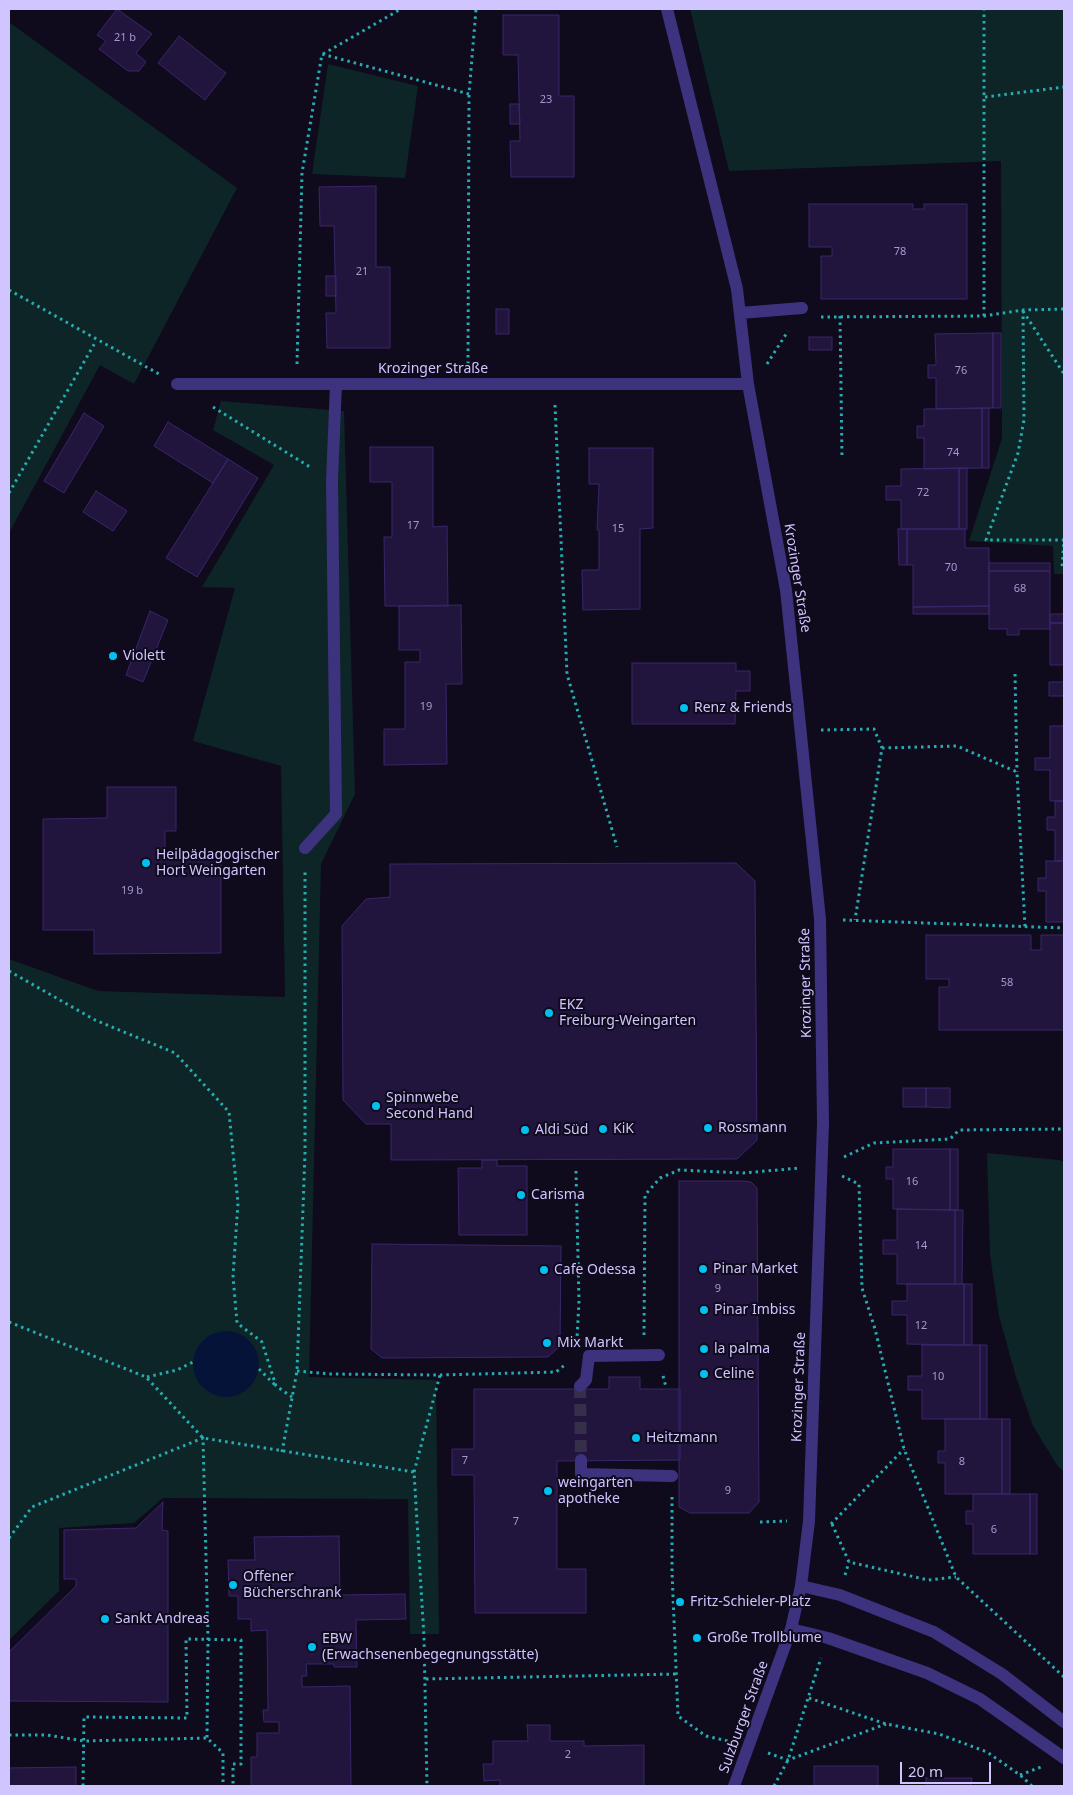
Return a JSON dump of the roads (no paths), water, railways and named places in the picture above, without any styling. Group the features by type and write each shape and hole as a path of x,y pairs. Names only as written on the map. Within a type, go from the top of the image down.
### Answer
{"street":[{"name":"Krozinger Straße","path":"667,9 737,289 748,384 786,590 820,919 822,1167 809,1521 801,1586 791,1629"},
{"path":"740,313 802,308"},
{"name":"Krozinger Straße","path":"177,384 748,384"},
{"path":"305,848 336,814 332,481 336,384"},
{"path":"580,1386 586,1380 589,1356 659,1355"},
{"path":"581,1460 581,1474 672,1476"},
{"path":"801,1586 840,1595 934,1632 1002,1674 1064,1722"},
{"path":"791,1629 828,1638 928,1673 980,1699 1064,1758"},
{"name":"Sulzburger Straße","path":"734,1786 791,1629"}],"water":[{"path":"219,1331 233,1331 245,1336 254,1345 259,1357 257,1377 250,1388 233,1397 219,1397 207,1392 198,1383 193,1371 193,1357 198,1345 207,1336"}],"tunnel":[{"path":"580,1386 581,1460"}],"place":[{"name":"Violett","path":"113,656"},
{"name":"Renz & Friends","path":"684,708"},
{"name":"Heilpädagogischer Hort Weingarten","path":"146,863"},
{"name":"EKZ Freiburg-Weingarten","path":"549,1013"},
{"name":"Spinnwebe Second Hand","path":"376,1106"},
{"name":"Rossmann","path":"708,1128"},
{"name":"KiK","path":"603,1129"},
{"name":"Aldi Süd","path":"525,1130"},
{"name":"Carisma","path":"521,1195"},
{"name":"Pinar Market","path":"703,1269"},
{"name":"Cafe Odessa","path":"544,1270"},
{"name":"Pinar Imbiss","path":"704,1310"},
{"name":"Mix Markt","path":"547,1343"},
{"name":"la palma","path":"704,1349"},
{"name":"Celine","path":"704,1374"},
{"name":"Heitzmann","path":"636,1438"},
{"name":"weingarten apotheke","path":"548,1491"},
{"name":"Offener Bücherschrank","path":"233,1585"},
{"name":"Fritz-Schieler-Platz","path":"680,1602"},
{"name":"Sankt Andreas","path":"105,1619"},
{"name":"Große Trollblume","path":"697,1638"},
{"name":"EBW (Erwachsenenbegegnungsstätte)","path":"312,1647"}]}
